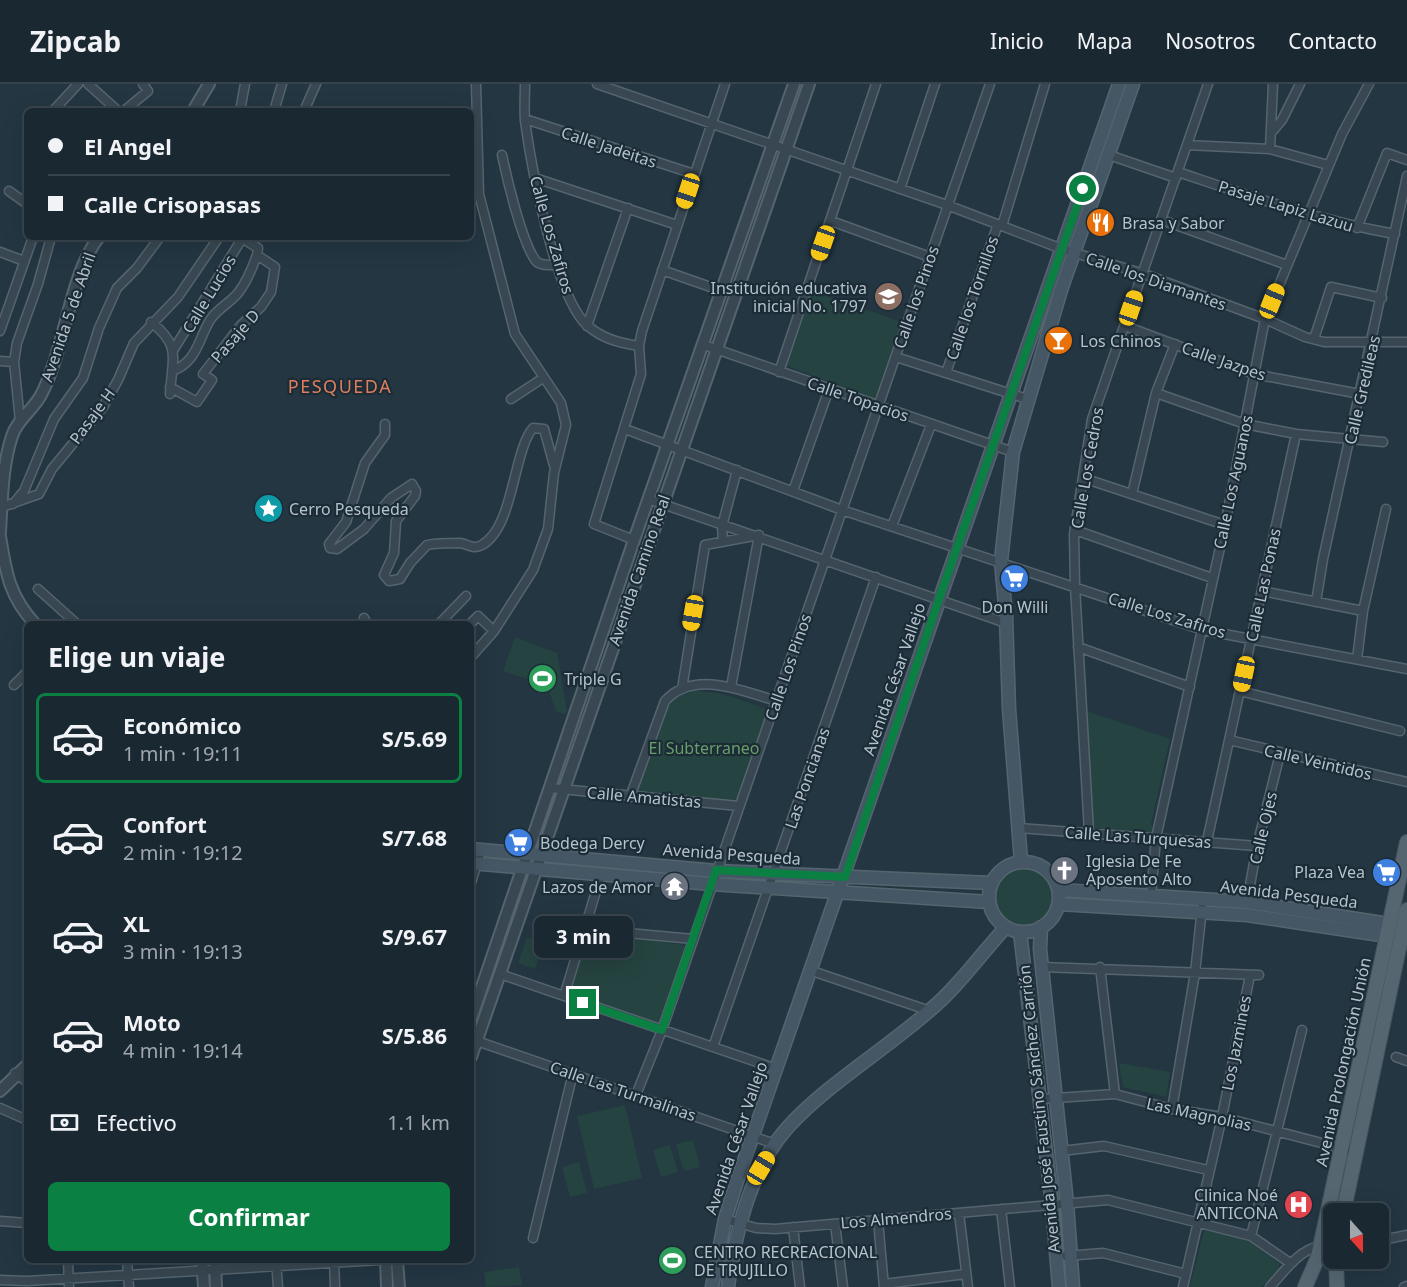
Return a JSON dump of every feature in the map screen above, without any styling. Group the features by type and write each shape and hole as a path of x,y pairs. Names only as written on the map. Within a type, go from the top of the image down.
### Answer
{"main road":[{"name":"Avenida César Vallejo","path":"1096,172 1108,155 1119,84"},
{"name":"Avenida César Vallejo","path":"712,1287 713,1269 725,1219 992,446 1068,250 1113,122 1133,84"},
{"name":"Avenida César Vallejo","path":"1021,861 1009,709 1001,561 1014,452 1068,250"},
{"name":"Avenida Prolongación Unión","path":"1345,1203 1399,932 1407,842"},
{"name":"Avenida Pesqueda","path":"476,850 774,874 991,884"},
{"path":"1021,861 1041,866 1049,872 1059,890 1059,904 1053,918 1041,927 1020,932 998,921 989,902 991,884 1000,871 1021,861"},
{"path":"622,877 624,862"},
{"name":"Avenida Pesqueda","path":"474,863 711,884 989,902"},
{"name":"Avenida Pesqueda","path":"1059,890 1247,902 1317,911 1399,932"},
{"name":"Avenida Pesqueda","path":"1059,904 1247,915 1399,932"},
{"name":"Avenida Prolongación Unión","path":"1333,1203 1341,1149 1364,1044 1407,910"},
{"name":"Avenida César Vallejo","path":"728,1287 741,1224 761,1168 787,1128 803,1112 930,1011 1006,927"},
{"name":"Avenida José Faustino Sánchez Carrión","path":"1041,927 1042,967 1067,1203 1073,1287"},
{"name":"Avenida José Faustino Sánchez Carrión","path":"1020,932 1041,1100 1059,1287"},
{"path":"1364,1044 1378,1047"},
{"name":"Avenida Prolongación Unión","path":"1305,1287 1323,1252"},
{"path":"713,1269 730,1272"},
{"path":"1336,1269 1337,1287"}],"street":[{"path":"56,108 78,84"},
{"path":"88,84 115,108"},
{"path":"128,108 148,91 143,84"},
{"path":"195,108 209,84"},
{"path":"240,108 244,84"},
{"path":"275,108 282,84"},
{"path":"305,108 316,84"},
{"path":"474,654 494,631 516,600 537,559 548,529 555,469 566,425 566,414 561,403 515,334 479,194 476,84"},
{"name":"Calle Los Zafiros","path":"525,84 525,119 535,178 568,296 587,326 614,342 639,346"},
{"path":"597,84 617,87 773,146"},
{"path":"634,540 594,524 641,374 639,346 662,270 725,84"},
{"name":"Avenida Camino Real","path":"474,1010 667,444 704,345 794,84"},
{"name":"Avenida Camino Real","path":"474,1040 500,974 809,84"},
{"path":"779,372 876,84"},
{"path":"900,189 935,84"},
{"name":"Calle los Pinos","path":"842,510 990,84"},
{"name":"Calle los Tornillos","path":"946,373 1000,225 1045,84"},
{"name":"Calle Los Cedros","path":"1089,833 1075,586 1075,530 1092,419 1208,84"},
{"path":"1270,148 1274,84"},
{"path":"1270,133 1282,120 1300,84"},
{"name":"Calle Los Aguanos","path":"1151,896 1156,838 1203,630 1265,319 1328,165 1369,84"},
{"name":"Calle Jadeitas","path":"525,119 694,174"},
{"path":"1187,145 1270,148 1328,165"},
{"name":"Calle los Diamantes","path":"773,146 947,205 1068,250 1144,273 1314,339 1324,342 1373,340 1407,342"},
{"path":"1357,228 1387,153 1407,160"},
{"path":"502,155 522,229 535,260 539,264 558,265"},
{"name":"Pasaje Lapiz Lazuu","path":"1108,155 1307,215 1357,228 1395,234"},
{"name":"Calle Gredileas","path":"1316,602 1323,559 1373,340 1407,176"},
{"path":"535,178 677,225"},
{"path":"9,191 24,202"},
{"path":"587,326 628,207"},
{"path":"1162,220 1287,265"},
{"path":"831,221 930,256"},
{"path":"0,331 4,302 32,240"},
{"path":"20,421 14,362 17,343 39,284 50,240"},
{"name":"Avenida 5 de Abril","path":"32,621 19,607 7,580 0,534 12,436 20,421 39,398 57,360 86,254 97,240"},
{"path":"13,504 24,491 54,420 83,378 99,328 117,288 137,268 158,240"},
{"name":"Pasaje H","path":"2,507 39,494 52,469 103,406 118,380 128,352 151,322 190,280 217,240"},
{"name":"Calle Lucios","path":"174,349 240,240"},
{"path":"151,322 166,334 174,349 172,371 181,368 192,358 211,318 238,293 250,275 258,248 246,240"},
{"path":"0,252 24,261"},
{"name":"Pasaje D","path":"172,371 170,390 197,402 212,380 203,374 271,292 275,267 257,255"},
{"path":"662,270 722,291"},
{"path":"1314,339 1330,287 1382,298"},
{"name":"Calle Jazpes","path":"1125,326 1254,374 1360,394"},
{"path":"1132,494 1156,393 1175,344"},
{"name":"Calle Topacios","path":"704,345 1014,452"},
{"path":"896,357 1027,399"},
{"path":"0,361 14,362"},
{"path":"511,399 543,378"},
{"path":"793,491 829,389"},
{"path":"1156,393 1245,424 1296,434 1383,442"},
{"path":"384,424 385,435 365,463 346,522 329,544 330,548 337,549 364,529 391,498 412,484 415,487 415,496 396,522 394,553 384,575 389,581 400,579 410,563 428,545 460,543 474,548 483,545 491,537 500,523 533,428 544,429 555,469"},
{"path":"892,526 932,425"},
{"path":"625,429 842,510 1001,561"},
{"name":"Calle Las Ponas","path":"1207,841 1296,434"},
{"path":"723,542 722,526 737,470"},
{"path":"1083,478 1225,525"},
{"path":"648,499 722,526 759,535 1006,623"},
{"path":"1357,659 1363,611 1386,509"},
{"name":"Calle Los Pinos","path":"636,1095 662,1030 842,510"},
{"path":"1075,530 1212,578"},
{"path":"682,689 705,545 759,535"},
{"path":"731,687 759,535"},
{"name":"Calle Los Zafiros","path":"1001,561 1203,630 1407,669"},
{"name":"Las Poncianas","path":"713,1047 876,577"},
{"path":"38,589 74,621"},
{"path":"1262,591 1363,611"},
{"path":"442,621 466,596"},
{"path":"473,621 478,616 494,631"},
{"path":"1078,646 1190,687"},
{"path":"14,685 24,675"},
{"path":"630,797 665,701 682,689 710,685 731,687 776,701"},
{"path":"1240,691 1400,730"},
{"name":"Calle Veintidos","path":"1229,741 1407,782"},
{"name":"Calle Ojes","path":"1247,902 1257,846 1280,753"},
{"name":"Calle Amatistas","path":"550,788 739,806"},
{"name":"Calle Las Turquesas","path":"1019,828 1257,846"},
{"path":"474,863 476,850"},
{"path":"564,996 601,875"},
{"path":"1172,1109 1195,973 1203,900"},
{"path":"1315,924 1317,911"},
{"path":"584,929 693,939"},
{"path":"1042,967 1100,967 1195,973"},
{"path":"1100,967 1115,1094"},
{"path":"812,971 930,1011"},
{"name":"Los Jazmines","path":"1183,1287 1254,975 1195,973"},
{"path":"500,974 777,1069"},
{"path":"1251,1236 1302,1030"},
{"name":"Calle Las Turmalinas","path":"474,1040 775,1144"},
{"path":"1396,1057 1407,1061"},
{"path":"0,1091 15,1073 24,1067"},
{"path":"15,1073 24,1080"},
{"path":"533,1238 573,1073"},
{"name":"Las Magnolias","path":"1041,1100 1115,1094 1172,1109 1222,1117 1356,1152"},
{"path":"0,1108 24,1119"},
{"path":"1061,1151 1104,1146 1208,1170"},
{"name":"Los Almendros","path":"725,1219 766,1228 793,1227 1108,1200 1251,1236 1290,1263"},
{"path":"1001,1209 1010,1287"},
{"path":"959,1213 968,1287"},
{"path":"878,1220 884,1286 966,1274"},
{"path":"0,1221 24,1223"},
{"path":"835,1224 843,1287"},
{"path":"793,1227 800,1287"},
{"path":"1389,1239 1407,1235"},
{"path":"1270,1287 1290,1263 1323,1246"},
{"path":"1057,1257 1103,1252 1186,1274"},
{"path":"68,1263 69,1283"},
{"path":"127,1263 129,1287"},
{"path":"0,1280 69,1283 203,1265 277,1263 278,1287"},
{"path":"334,1263 335,1287"},
{"path":"386,1263 387,1287"},
{"path":"397,1263 399,1287"},
{"path":"203,1265 204,1287"},
{"path":"215,1265 216,1287"}],"green space":[{"path":"812,291 902,322 875,399 787,366"},
{"name":"Triple G","path":"515,637 557,653 567,712 563,714 556,711 547,686 503,671"},
{"name":"El Subterraneo","path":"693,691 722,694 768,710 737,800 637,793 672,699"},
{"path":"1086,711 1170,739 1151,824 1153,830 1149,834 1093,828"},
{"path":"1025,866 1046,875 1055,896 1046,917 1025,926 1004,917 995,896 1004,875"},
{"path":"586,933 685,945 686,949 662,1021 659,1023 568,993"},
{"path":"527,937 544,942 535,969 518,963"},
{"path":"1119,1063 1170,1072 1166,1097 1123,1087"},
{"path":"625,1105 642,1178 594,1189 577,1116"},
{"path":"693,1140 700,1167 684,1171 676,1144"},
{"path":"670,1145 678,1172 661,1177 653,1150"},
{"path":"579,1162 587,1193 570,1197 562,1167"},
{"path":"1204,1230 1244,1238 1279,1263 1279,1272 1261,1287 1190,1287"},
{"path":"519,1267 522,1285 486,1287 484,1272"}],"place":[{"name":"Brasa y Sabor","path":"1101,223"},
{"name":"Institución educativa inicial No. 1797","path":"888,297"},
{"name":"Los Chinos","path":"1059,341"},
{"name":"Cerro Pesqueda","path":"268,509"},
{"name":"Don Willi","path":"1015,579"},
{"name":"Triple G","path":"543,679"},
{"name":"Bodega Dercy","path":"519,843"},
{"name":"Iglesia De Fe Aposento Alto","path":"1065,870"},
{"name":"Plaza Vea","path":"1386,872"},
{"name":"Lazos de Amor","path":"674,887"},
{"name":"Clinica Noé ANTICONA","path":"1299,1204"},
{"name":"CENTRO RECREACIONAL DE TRUJILLO","path":"673,1261"}],"district":[{"name":"PESQUEDA","path":"340,386"}],"route":[{"path":"583,1003 662,1030 716,870 845,877 939,599 967,525 992,446 1013,393 1083,189"}]}
